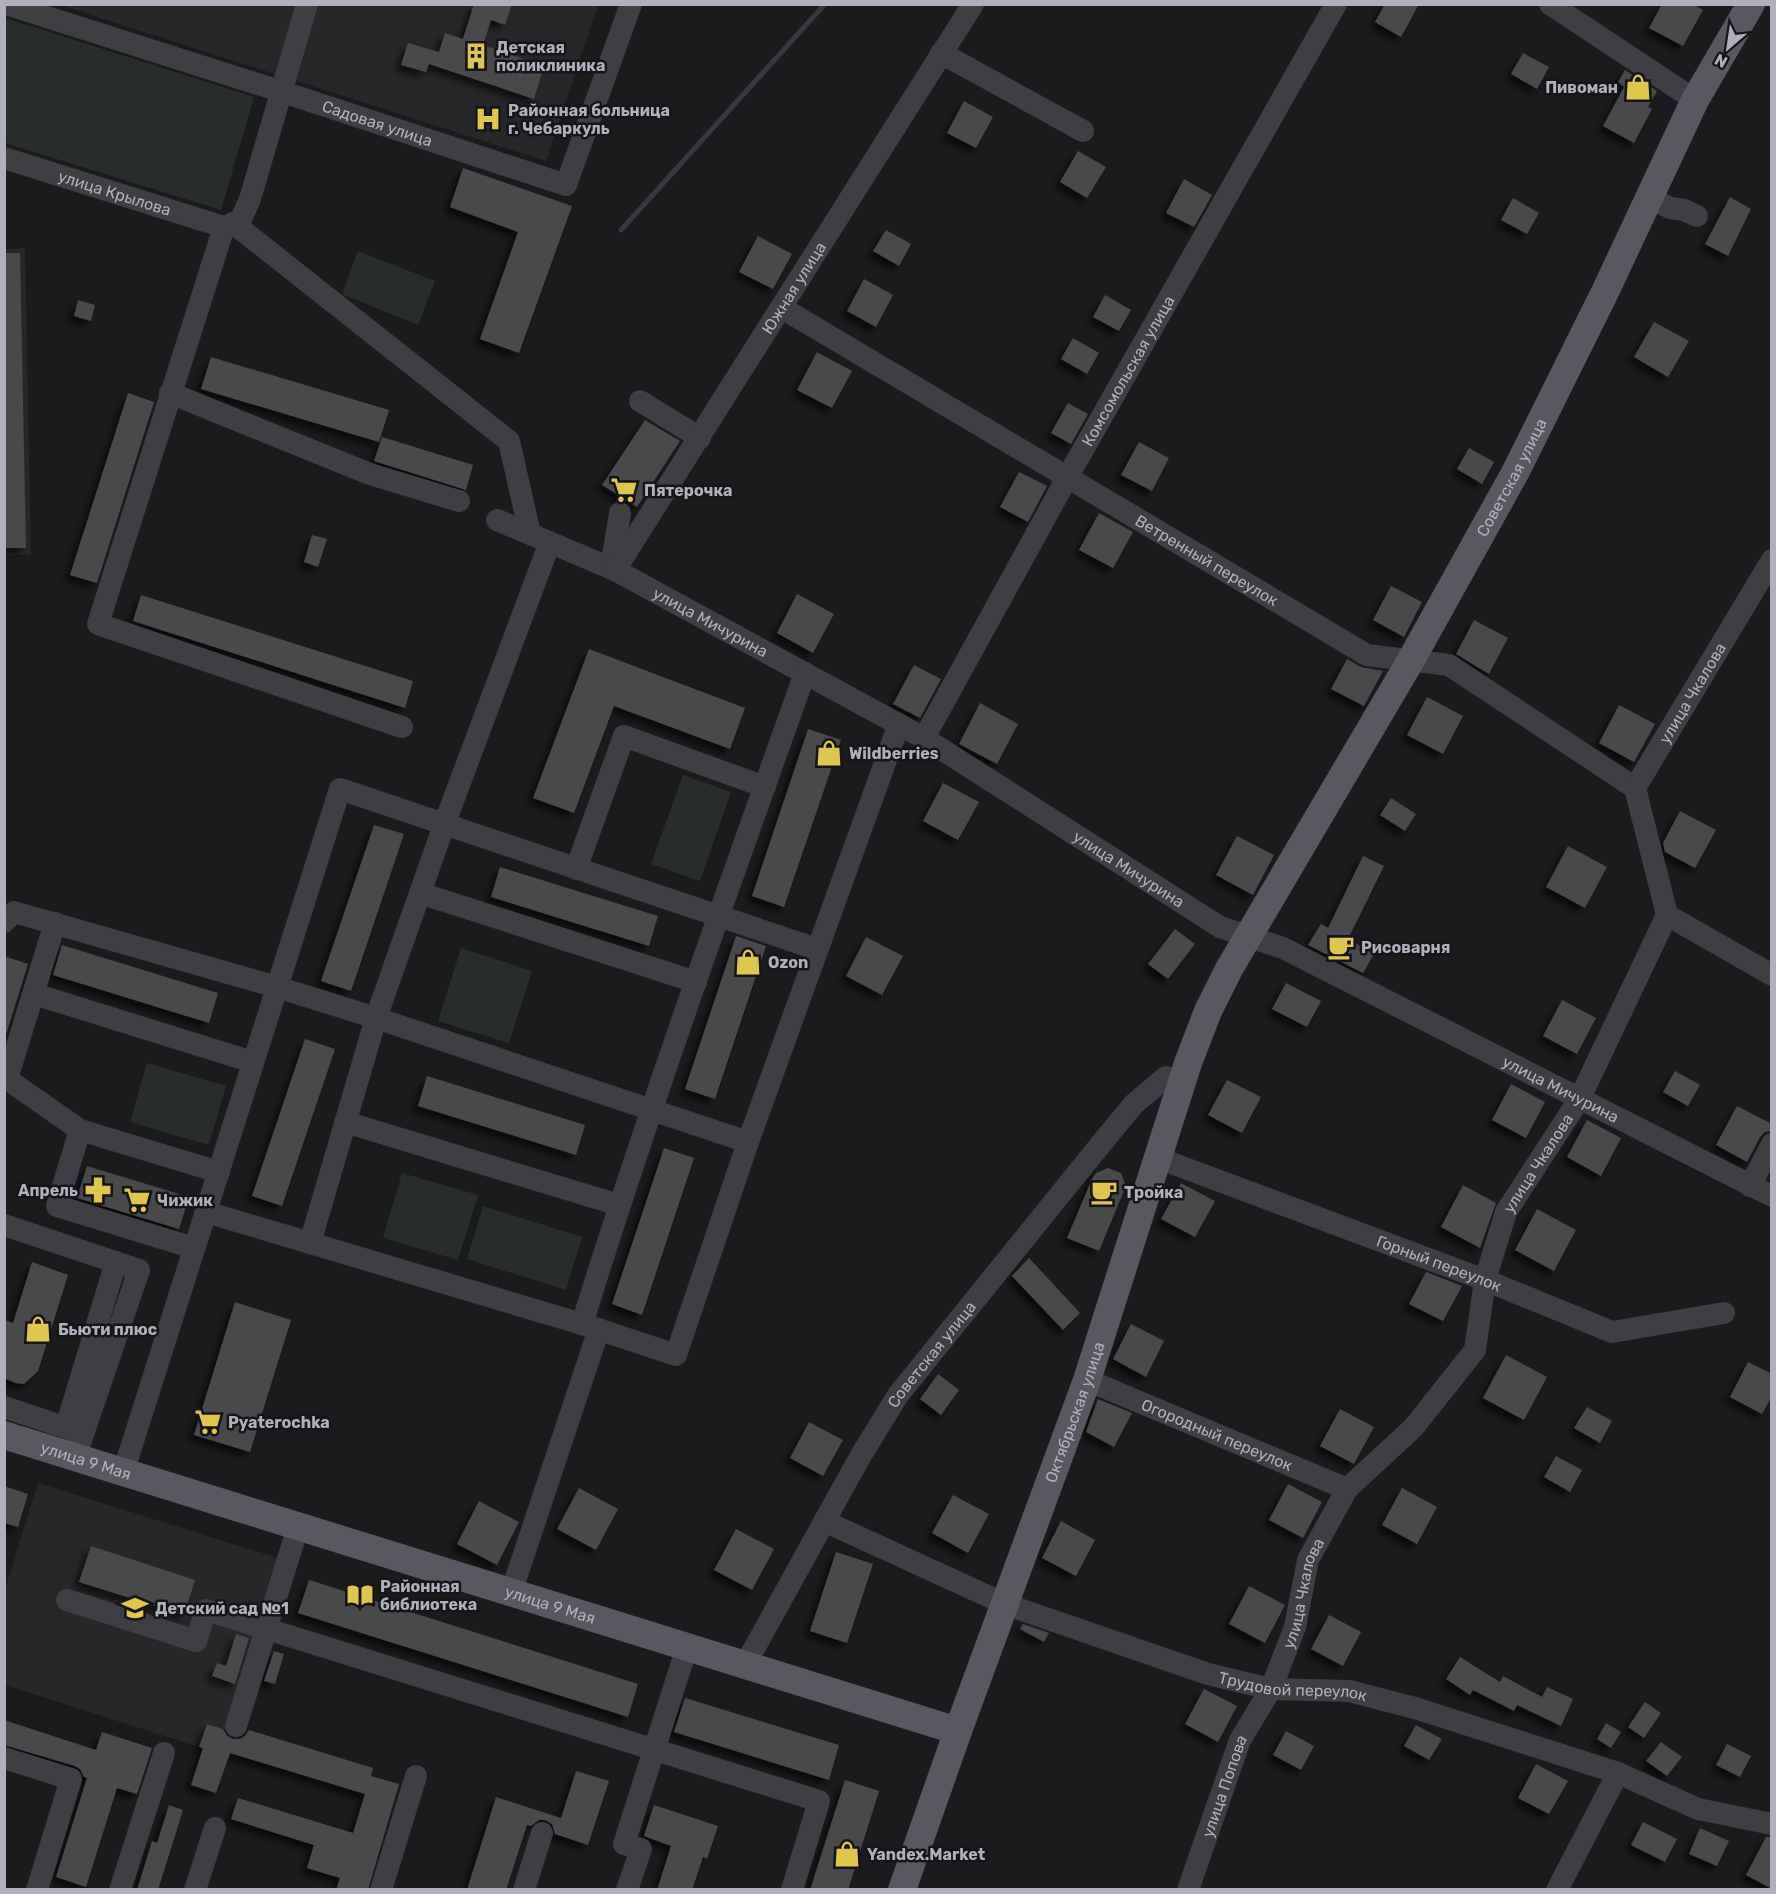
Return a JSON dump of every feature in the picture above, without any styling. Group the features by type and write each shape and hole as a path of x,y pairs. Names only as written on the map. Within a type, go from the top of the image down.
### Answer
{"main road":[{"name":"Советская улица","path":"1249,937 1411,660 1516,471 1605,292 1695,100 1751,4"},
{"name":"Октябрьская улица","path":"902,1890 1087,1380 1208,1011 1229,969 1249,937"},
{"name":"улица 9 Мая","path":"4,1436 75,1439 123,1473 958,1731"}],"street":[{"name":"Садовая улица","path":"6,4 566,185 631,4"},
{"path":"229,225 240,221 250,199 307,4"},
{"name":"Южная улица","path":"613,569 700,438 973,4"},
{"name":"Комсомольская улица","path":"924,738 1067,478 1336,4"},
{"path":"1550,4 1695,100"},
{"path":"941,53 1083,130"},
{"name":"улица Крылова","path":"4,158 229,225"},
{"path":"1649,197 1670,208 1684,210 1697,216"},
{"path":"229,225 170,393 98,624 402,727"},
{"path":"229,225 509,441 540,538 444,825 376,1018 310,1243"},
{"name":"Ветренный переулок","path":"782,308 1367,655 1449,664 1635,788"},
{"path":"170,393 370,474 459,501"},
{"path":"640,401 700,438"},
{"path":"613,569 620,513"},
{"name":"улица Мичурина","path":"497,520 613,569 924,738 1220,927 1283,948 1772,1196"},
{"name":"улица Чкалова","path":"1635,788 1772,561"},
{"path":"511,1593 591,1327 619,1205 718,916 806,673"},
{"path":"206,1212 591,1327 676,1355 748,1142 899,724"},
{"path":"576,869 624,736 765,787"},
{"path":"1635,788 1667,915 1770,972"},
{"path":"123,1473 340,789 817,949"},
{"path":"420,893 696,982"},
{"path":"4,922 14,912 277,987 748,1142"},
{"name":"улица Чкалова","path":"1271,1689 1295,1627 1308,1560 1347,1489 1413,1428 1475,1350 1485,1280 1506,1212 1580,1098 1667,915"},
{"path":"55,923 6,1079 80,1130 219,1172"},
{"path":"34,994 253,1062"},
{"name":"Советская улица","path":"745,1665 860,1457 898,1395 1134,1104 1166,1077"},
{"path":"345,1122 619,1205"},
{"path":"80,1130 57,1206 195,1248"},
{"path":"1750,1186 1772,1144"},
{"name":"Горный переулок","path":"1158,1158 1485,1280 1612,1332 1724,1313"},
{"path":"4,1225 139,1270 75,1439 4,1407"},
{"name":"Огородный переулок","path":"1087,1380 1347,1489"},
{"name":"Трудовой переулок","path":"824,1521 1005,1604 1208,1674 1271,1689 1349,1691 1415,1708 1618,1773 1698,1809 1772,1824"},
{"path":"237,1726 298,1527"},
{"path":"67,1600 196,1641 206,1610 819,1801 792,1890"},
{"path":"627,1890 640,1849 624,1844 687,1647"},
{"name":"улица Попова","path":"1188,1890 1240,1740 1271,1689"},
{"path":"120,1890 164,1753"},
{"path":"4,1758 71,1779 37,1890"},
{"path":"1557,1890 1618,1773"},
{"path":"381,1890 416,1776"},
{"path":"195,1890 215,1828"},
{"path":"524,1890 542,1833"}],"shaded area":[{"name":"Районная больница г. Чебаркуль","path":"60,5 598,5 546,161"},
{"path":"5,18 254,97 221,210 5,143"},
{"path":"25,248 31,555 5,555 4,249"},
{"path":"358,251 435,281 418,325 342,294"},
{"path":"683,775 731,792 700,881 651,864"},
{"path":"461,948 532,971 509,1043 438,1021"},
{"path":"147,1063 226,1086 209,1145 130,1122"},
{"path":"402,1173 478,1195 458,1260 383,1238"},
{"path":"483,1206 582,1237 566,1290 467,1259"},
{"name":"Детский сад №1","path":"38,1483 281,1559 227,1730 207,1724 199,1747 5,1685 5,1589"}],"building":[{"name":"Детская поликлиника","path":"474,4 512,4 505,25 491,20 483,45 544,66 534,99 429,64 426,72 401,65 408,43 439,52 445,33 463,39"},
{"path":"1385,4 1419,4 1401,37 1375,22"},
{"path":"1662,4 1693,4 1703,10 1683,46 1649,28"},
{"path":"1523,53 1549,67 1537,89 1511,74"},
{"path":"1625,70 1657,91 1648,107 1652,109 1634,143 1603,126 1624,87 1618,82"},
{"path":"964,101 993,117 976,148 947,133"},
{"path":"1078,151 1106,167 1087,198 1060,182"},
{"path":"463,168 572,206 519,353 480,339 518,232 450,207"},
{"path":"1184,179 1212,195 1194,227 1166,213"},
{"path":"1730,197 1751,209 1728,256 1705,244"},
{"path":"1513,198 1539,213 1527,234 1501,220"},
{"path":"886,230 911,244 899,266 873,251"},
{"path":"758,236 792,254 773,289 739,272"},
{"path":"4,253 20,253 26,548 6,548"},
{"path":"864,279 893,295 876,327 847,311"},
{"path":"1105,295 1131,310 1119,331 1093,317"},
{"path":"78,300 95,305 91,321 74,316"},
{"path":"1654,322 1689,341 1668,377 1634,357"},
{"path":"1073,338 1099,353 1087,374 1061,359"},
{"path":"817,352 852,371 832,408 797,390"},
{"path":"211,357 389,410 379,442 201,389"},
{"path":"128,393 154,402 97,583 70,575"},
{"path":"1068,403 1088,414 1071,444 1051,433"},
{"path":"645,420 680,441 637,507 602,485"},
{"path":"382,437 473,465 466,490 374,461"},
{"path":"1139,442 1169,458 1152,491 1121,475"},
{"path":"1469,448 1494,462 1482,484 1457,469"},
{"path":"1019,472 1047,486 1028,522 1000,507"},
{"path":"1099,513 1133,532 1113,568 1079,550"},
{"path":"312,535 327,539 318,567 304,562"},
{"path":"1391,586 1422,602 1404,637 1373,620"},
{"path":"797,594 834,614 813,653 777,633"},
{"path":"141,595 413,681 405,708 133,621"},
{"path":"1474,620 1508,638 1489,674 1456,654"},
{"path":"589,649 745,708 730,749 614,706 574,813 533,798"},
{"path":"1347,659 1361,667 1383,671 1364,706 1331,689"},
{"path":"914,665 941,679 920,718 893,704"},
{"path":"1427,697 1463,716 1443,754 1407,735"},
{"path":"980,703 1018,724 997,764 959,744"},
{"path":"1619,705 1655,724 1634,762 1599,743"},
{"path":"808,729 841,740 784,907 752,896"},
{"path":"943,783 979,802 958,840 923,821"},
{"path":"1391,798 1416,814 1405,831 1380,815"},
{"path":"1680,811 1716,830 1695,868 1665,852 1663,843"},
{"path":"374,825 404,834 351,991 321,981"},
{"path":"1237,836 1274,855 1253,895 1216,875"},
{"path":"1568,846 1607,867 1585,908 1546,887"},
{"path":"1363,856 1384,866 1348,939 1374,954 1363,973 1308,945 1321,924 1328,928"},
{"path":"500,867 658,916 649,946 491,897"},
{"path":"1175,929 1195,944 1168,979 1148,964"},
{"path":"736,936 766,946 715,1099 685,1089"},
{"path":"866,937 903,956 882,995 846,976"},
{"path":"62,945 218,993 209,1023 53,975"},
{"path":"4,956 28,964 4,1041"},
{"path":"1286,983 1321,1001 1307,1027 1272,1009"},
{"path":"1562,1000 1596,1018 1577,1054 1543,1036"},
{"path":"305,1039 335,1049 282,1206 252,1196"},
{"path":"1675,1071 1700,1085 1688,1106 1663,1092"},
{"path":"427,1076 585,1125 576,1155 418,1106"},
{"path":"1227,1080 1261,1097 1242,1133 1208,1115"},
{"path":"1511,1084 1545,1102 1526,1138 1492,1120"},
{"path":"1737,1106 1772,1124 1771,1131 1765,1132 1760,1137 1747,1162 1716,1145"},
{"path":"1587,1120 1621,1138 1601,1176 1567,1157"},
{"path":"664,1148 694,1158 642,1315 612,1304"},
{"path":"87,1166 189,1197 179,1229 77,1198"},
{"path":"1108,1168 1121,1173 1126,1186 1099,1251 1067,1238 1092,1179 1096,1173"},
{"path":"1181,1183 1215,1201 1195,1237 1161,1219"},
{"path":"1463,1185 1496,1203 1480,1248 1441,1227"},
{"path":"1537,1209 1576,1230 1554,1271 1515,1250"},
{"path":"1029,1258 1080,1313 1063,1330 1012,1276"},
{"path":"32,1262 68,1275 38,1371 24,1384 4,1378 4,1320 13,1323"},
{"path":"1426,1272 1462,1286 1443,1321 1409,1304"},
{"path":"235,1302 291,1320 250,1452 194,1435"},
{"path":"1131,1324 1164,1341 1146,1377 1113,1359"},
{"path":"1506,1355 1547,1377 1524,1420 1483,1398"},
{"path":"1748,1362 1772,1374 1772,1396 1762,1414 1730,1397"},
{"path":"938,1374 959,1390 941,1415 920,1399"},
{"path":"1098,1399 1132,1413 1114,1447 1086,1432"},
{"path":"1587,1407 1612,1421 1600,1443 1574,1428"},
{"path":"1340,1409 1374,1427 1354,1464 1320,1446"},
{"path":"809,1422 843,1440 823,1476 790,1458"},
{"path":"1556,1456 1582,1470 1570,1492 1544,1477"},
{"path":"1288,1484 1322,1502 1303,1538 1269,1520"},
{"path":"4,1486 28,1494 18,1527 4,1523"},
{"path":"579,1488 618,1509 596,1550 557,1529"},
{"path":"1402,1488 1437,1507 1417,1544 1382,1525"},
{"path":"953,1495 989,1514 968,1553 932,1533"},
{"path":"479,1501 519,1522 497,1565 457,1544"},
{"path":"1061,1521 1095,1540 1076,1576 1042,1558"},
{"path":"736,1529 774,1549 752,1590 714,1570"},
{"path":"91,1546 195,1580 184,1615 79,1582"},
{"path":"836,1552 873,1564 847,1643 810,1631"},
{"path":"309,1580 638,1684 628,1717 298,1613"},
{"path":"1249,1586 1285,1605 1265,1643 1229,1624"},
{"path":"1329,1615 1361,1632 1343,1666 1311,1649"},
{"path":"1023,1624 1049,1633 1044,1642 1020,1629"},
{"path":"236,1634 249,1638 235,1684 212,1676 217,1663 226,1666"},
{"path":"274,1651 284,1654 275,1684 264,1681"},
{"path":"1460,1657 1500,1682 1503,1676 1542,1697 1547,1687 1573,1699 1561,1726 1517,1705 1514,1711 1473,1690 1470,1695 1446,1679"},
{"path":"1204,1689 1237,1706 1218,1742 1185,1724"},
{"path":"685,1698 839,1745 829,1780 674,1732"},
{"path":"1645,1702 1661,1713 1644,1738 1628,1727"},
{"path":"4,1720 96,1750 102,1732 152,1748 137,1794 117,1788 86,1887 56,1877 87,1778 75,1766 4,1745"},
{"path":"1606,1723 1621,1732 1611,1748 1597,1739"},
{"path":"207,1724 223,1729 227,1736 233,1739 240,1739 249,1730 373,1768 371,1776 399,1784 368,1890 336,1890 340,1878 307,1868 314,1845 231,1819 238,1798 353,1833 365,1794 230,1753 216,1793 191,1785 203,1748 199,1747"},
{"path":"1416,1725 1442,1739 1429,1760 1404,1746"},
{"path":"1286,1731 1314,1746 1301,1770 1273,1755"},
{"path":"1661,1742 1682,1757 1667,1776 1646,1761"},
{"path":"1727,1744 1751,1756 1740,1777 1716,1765"},
{"path":"1536,1764 1568,1781 1549,1814 1518,1798"},
{"path":"576,1771 609,1781 588,1845 555,1834 552,1824 539,1820 531,1826 527,1825 506,1890 467,1890 496,1797 561,1818"},
{"path":"845,1780 879,1791 848,1890 810,1890"},
{"path":"169,1805 183,1810 158,1890 137,1890 152,1841 157,1843"},
{"path":"654,1805 718,1826 707,1859 703,1857 692,1890 657,1890 671,1846 644,1836"},
{"path":"1643,1822 1677,1839 1665,1862 1631,1845"},
{"path":"1700,1828 1729,1841 1717,1866 1689,1854"},
{"path":"1766,1837 1772,1837 1772,1889 1746,1875"}],"waterway":[{"path":"621,230 825,4"}],"place":[{"name":"Детская поликлиника","path":"476,56"},
{"name":"Пивоман","path":"1638,87"},
{"name":"Районная больница г. Чебаркуль","path":"488,119"},
{"name":"Пятерочка","path":"624,490"},
{"name":"Wildberries","path":"829,753"},
{"name":"Рисоварня","path":"1341,947"},
{"name":"Ozon","path":"748,962"},
{"name":"Апрель","path":"98,1190"},
{"name":"Тройка","path":"1104,1192"},
{"name":"Чижик","path":"137,1200"},
{"name":"Бьюти плюс","path":"38,1329"},
{"name":"Pyaterochka","path":"208,1422"},
{"name":"Районная библиотека","path":"360,1595"},
{"name":"Детский сад №1","path":"135,1608"},
{"name":"Yandex.Market","path":"847,1854"}]}
